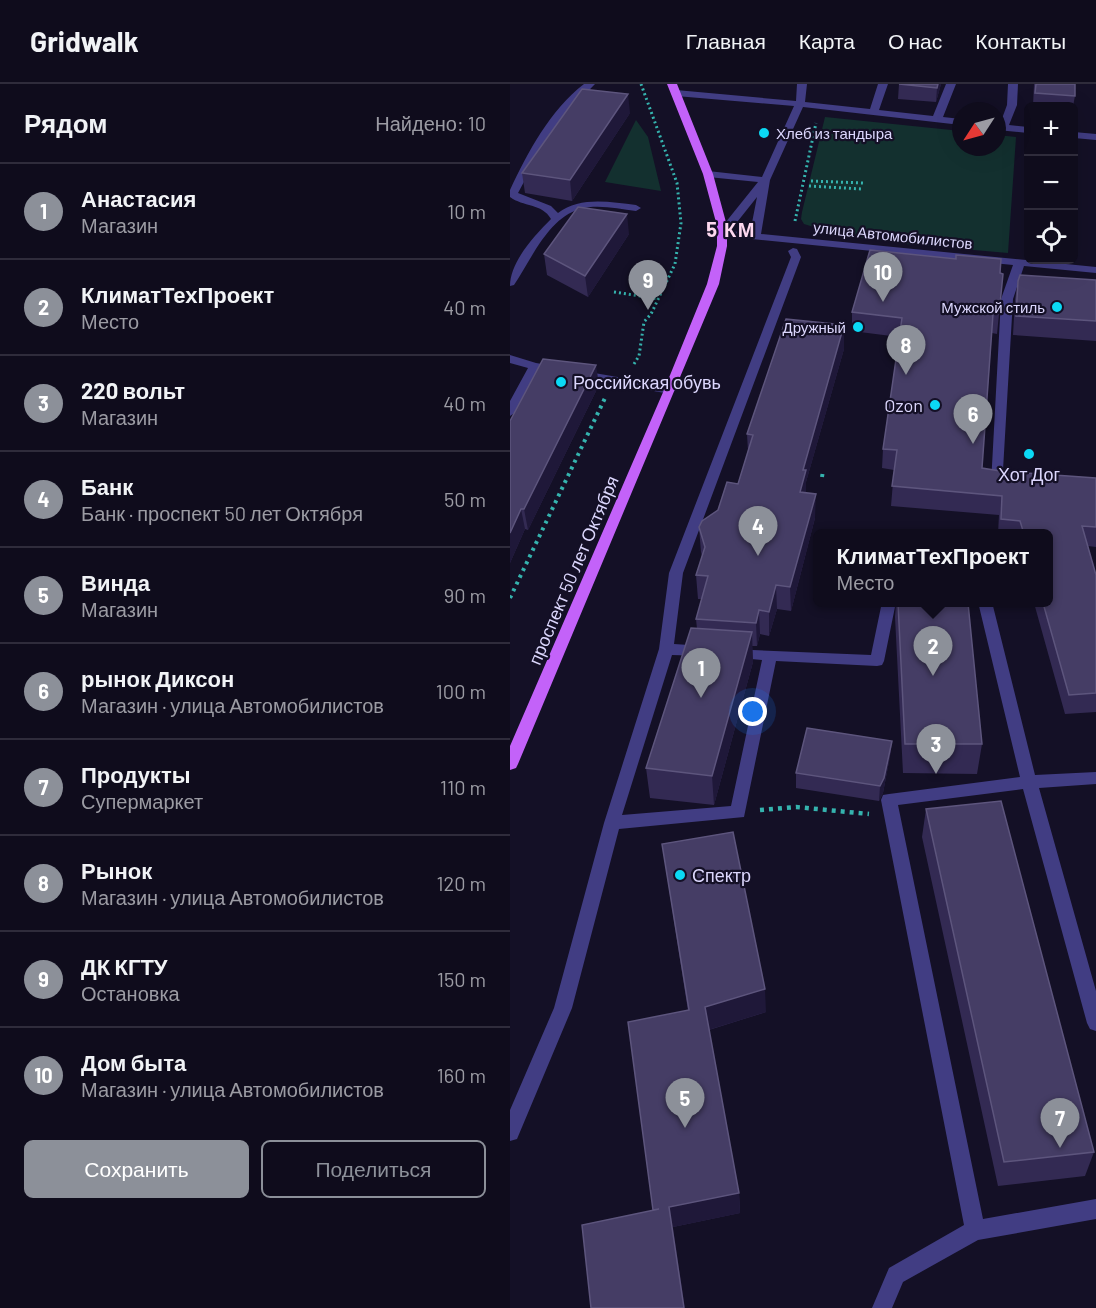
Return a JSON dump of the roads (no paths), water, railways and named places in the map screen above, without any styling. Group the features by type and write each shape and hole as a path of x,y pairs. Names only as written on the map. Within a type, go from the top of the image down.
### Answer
{"main road":[{"name":"проспект 50 лет Октября","path":"510,764 713,284 722,246 717,204 708,174 674,89"}],"street":[{"path":"556,219 553,211 540,203 518,200 511,196 524,171 570,99 590,84"},
{"path":"722,233 765,180 800,104 802,84"},
{"path":"874,112 883,84"},
{"path":"937,119 951,84"},
{"path":"1006,116 1012,105 1013,84"},
{"path":"674,89 952,121"},
{"path":"1006,128 1024,129"},
{"path":"1078,135 1096,137"},
{"path":"708,174 765,180"},
{"path":"755,236 765,180"},
{"path":"510,283 556,219 575,207 602,204 636,208"},
{"name":"улица Автомобилистов","path":"722,233 1096,270"},
{"path":"510,1132 563,1008 612,823 666,649 676,573 796,257 793,251"},
{"path":"997,484 1007,299 1020,262"},
{"path":"510,359 535,366 670,390"},
{"path":"510,412 535,366"},
{"path":"666,649 877,661 888,607"},
{"path":"986,607 1029,782 1096,1023"},
{"path":"612,823 738,813 770,655"},
{"path":"975,1230 889,800 1029,782 1096,778"},
{"path":"882,1308 896,1275 975,1230 1096,1209"}],"place":[{"name":"Хлеб из тандыра","path":"764,133"},
{"name":"Дом быта","path":"883,302"},
{"name":"Мужской стиль","path":"1057,307"},
{"name":"ДК КГТУ","path":"648,310"},
{"name":"Дружный","path":"858,327"},
{"name":"Рынок","path":"906,375"},
{"name":"Российская обувь","path":"561,382"},
{"name":"Ozon","path":"935,405"},
{"name":"рынок Диксон","path":"973,444"},
{"name":"Хот Дог","path":"1029,454"},
{"name":"Банк","path":"758,556"},
{"name":"КлиматТехПроект","path":"933,676"},
{"name":"Анастасия","path":"701,698"},
{"name":"220 вольт","path":"936,774"},
{"name":"Спектр","path":"680,875"},
{"name":"Винда","path":"685,1128"},
{"name":"Продукты","path":"1060,1148"}],"district":[{"name":"5 КМ","path":"731,229"}]}
